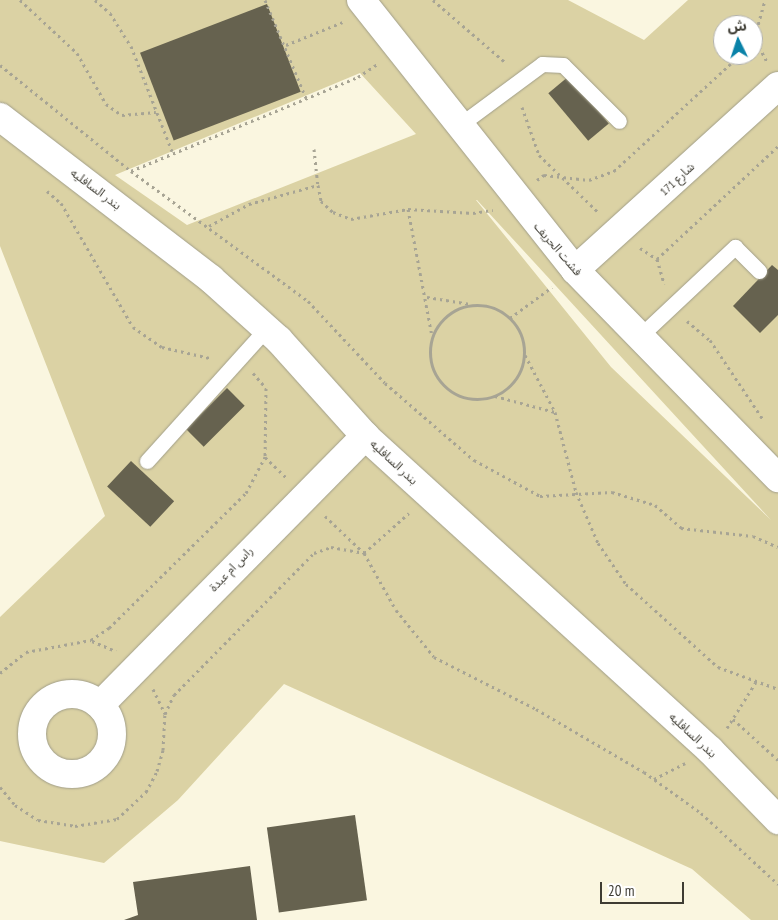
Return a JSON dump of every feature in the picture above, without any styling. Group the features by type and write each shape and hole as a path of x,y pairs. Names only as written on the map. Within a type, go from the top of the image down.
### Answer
{"street":[{"name":"فشت الحريف","path":"365,6 396,50 457,127 575,270 778,478"},
{"name":"شارع 171","path":"575,270 778,86"},
{"name":"بندر السافليه","path":"0,117 177,251 266,329 365,436 710,750 778,820"},
{"name":"راس ام عبدة","path":"100,705 303,495 365,436"}],"lane":[{"path":"457,127 542,64 563,65 619,121"},
{"path":"639,337 736,247 759,271"},
{"path":"147,461 266,329"}],"path":[{"path":"20,0 77,52 106,104 122,115 156,112"},
{"path":"95,0 110,13 131,46 172,150"},
{"path":"264,0 286,45 306,98"},
{"path":"761,15 765,0"},
{"path":"286,45 365,6"},
{"path":"131,171 172,150 358,77 396,50"},
{"path":"0,65 131,171 209,226 308,301 385,383 474,460 540,496 576,492 612,492 655,505 682,528 753,536 778,547"},
{"path":"657,259 778,146"},
{"path":"314,149 321,201 333,212 352,218 408,208 473,213 491,211 514,198"},
{"path":"0,673 26,652 91,640 109,628 246,493 266,456 266,388 253,374 235,364 162,347 133,327 60,203 40,185"},
{"path":"209,226 250,204 318,185"},
{"path":"408,208 416,262 427,297 432,336 430,363 444,386 467,398 494,396 555,412"},
{"path":"510,318 575,270"},
{"path":"427,297 499,310 510,318 524,341 525,355 555,412 576,492 598,542 626,584 661,620 718,667 778,689"},
{"path":"432,336 448,314 473,304"},
{"path":"494,396 516,380 525,355"},
{"path":"266,456 303,495 364,553 396,610 434,657 536,709 644,772 700,813 778,884"},
{"path":"364,553 430,495"},
{"path":"0,787 15,805 38,820 75,826 117,819 146,792 157,771 165,714 174,695 314,553 331,547 364,553"},
{"path":"733,719 778,760"}],"shaded area":[{"path":"0,0 568,0 644,40 688,0 778,0 778,920 751,920 692,869 284,684 178,800 104,863 0,841 0,617 105,516 0,246","holes":["360,73 416,134 187,225 115,175","477,200 771,520 611,367"]}],"building":[{"path":"267,4 301,92 174,140 140,53"},
{"path":"569,76 609,123 588,141 548,93"},
{"path":"772,265 778,270 778,315 760,333 733,306"},
{"path":"227,388 245,406 204,447 186,429"},
{"path":"131,461 174,501 150,527 107,487"},
{"path":"355,815 367,900 279,913 267,827"},
{"path":"250,866 257,920 124,920 138,915 133,882"}]}
